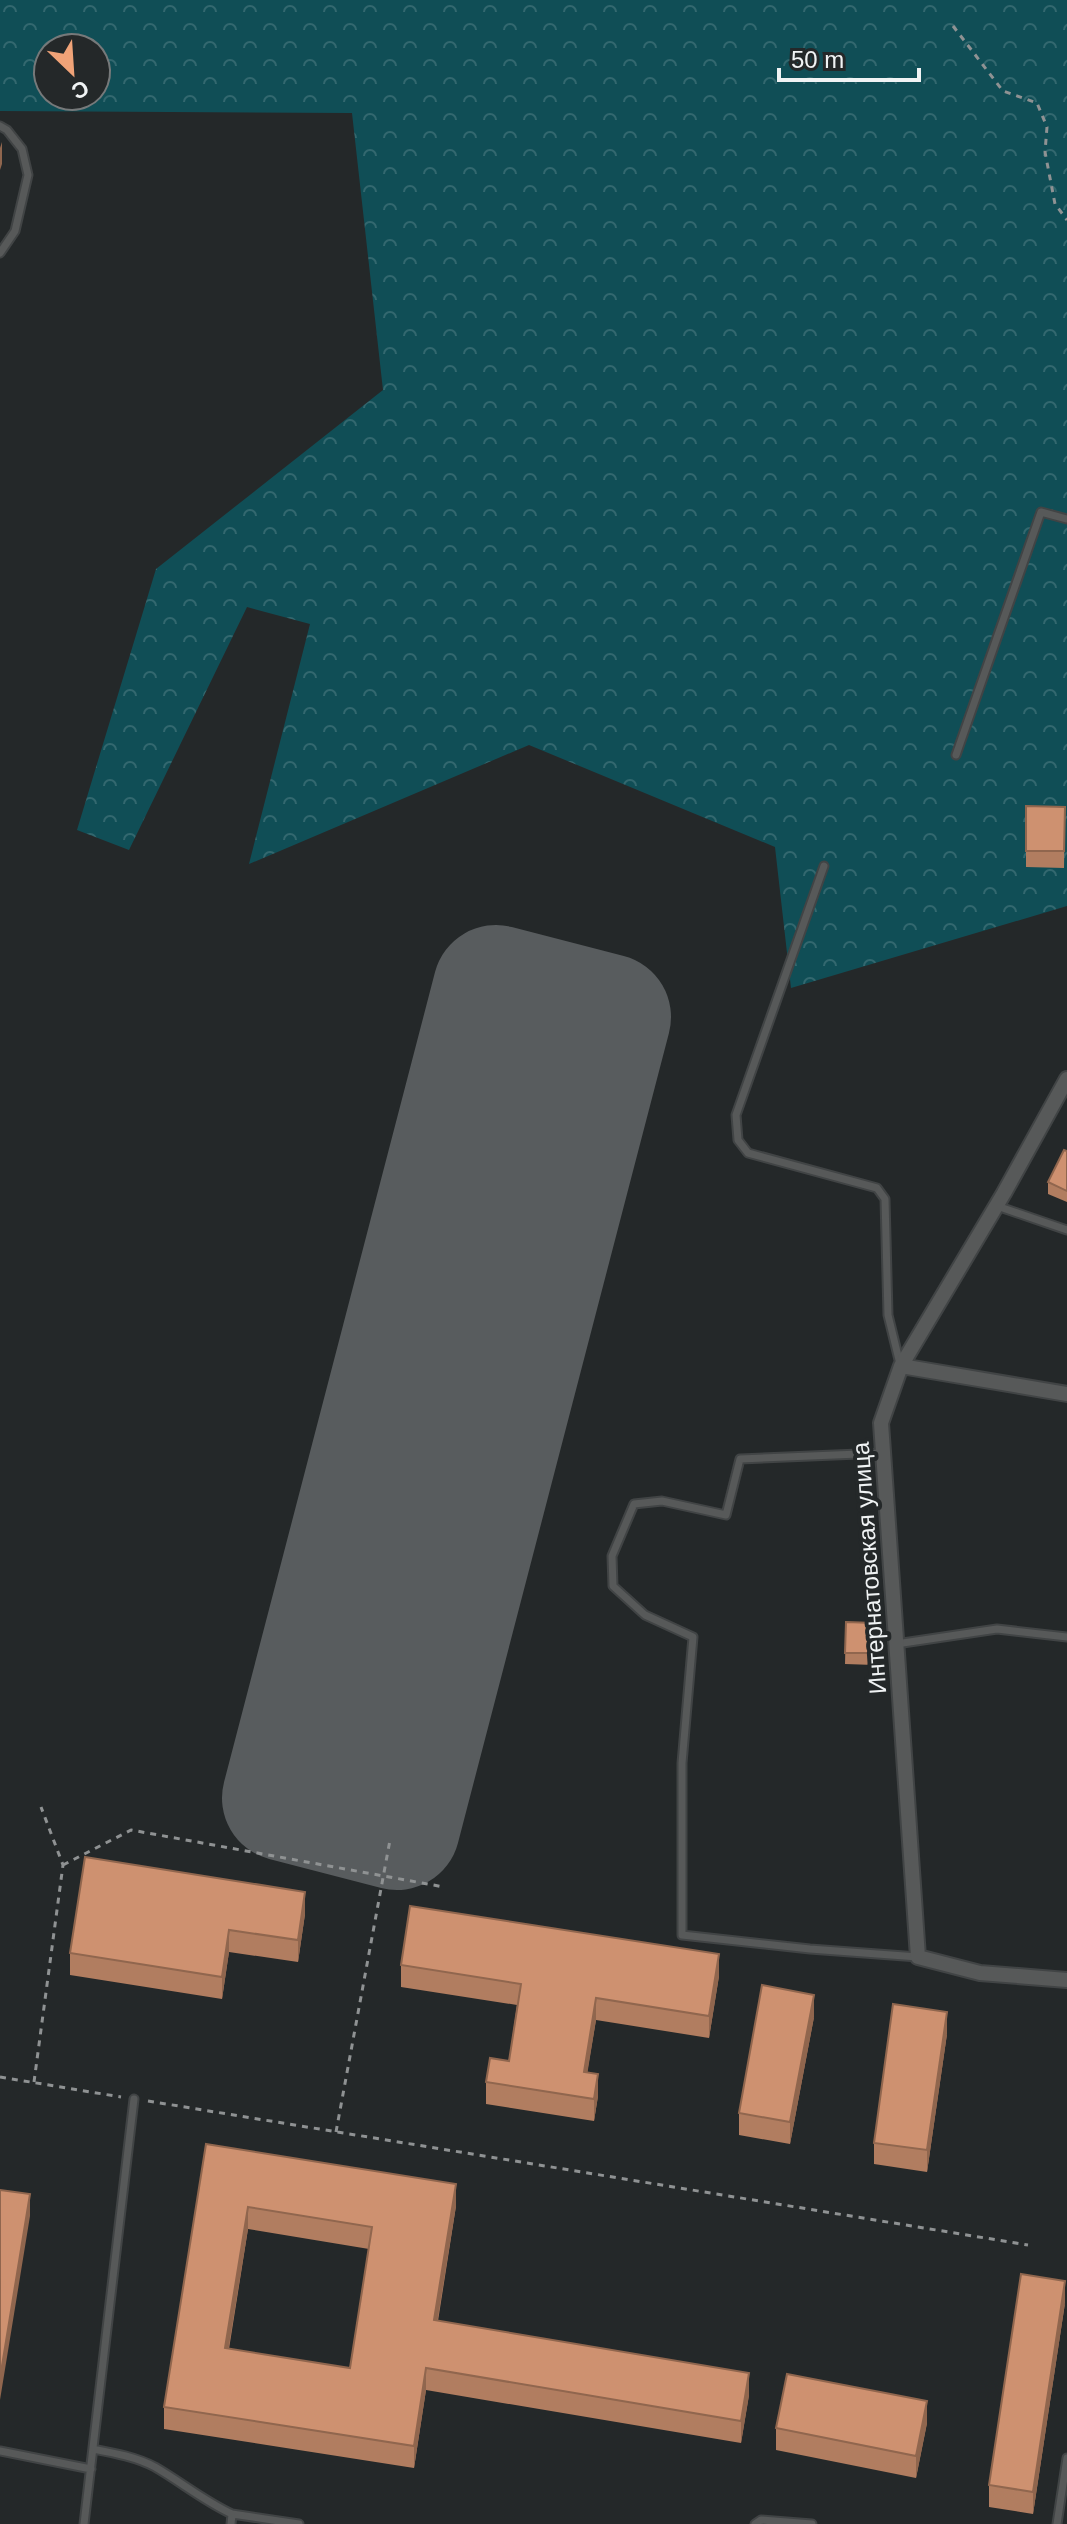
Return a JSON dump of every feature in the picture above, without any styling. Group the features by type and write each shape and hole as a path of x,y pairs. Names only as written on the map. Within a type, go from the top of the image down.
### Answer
{"street":[{"name":"Интернатовская улица","path":"918,1957 881,1423 901,1366 1067,1079"},
{"path":"901,1366 1067,1394"},
{"path":"918,1957 980,1973 1067,1980"}],"lane":[{"path":"0,126 22,149 28,175 15,231 0,253"},
{"path":"956,755 1041,512 1067,519"},
{"path":"824,866 736,1115 738,1140 748,1153 877,1188 885,1199 888,1315 901,1366"},
{"path":"996,1206 1067,1230"},
{"path":"883,1453 740,1459 726,1515 662,1501 634,1504 612,1556 613,1586 645,1615 693,1637 682,1763 682,1935 918,1957"},
{"path":"896,1644 997,1629 1067,1637"},
{"path":"84,2524 134,2099"},
{"path":"93,2449 125,2455 153,2466 232,2514 299,2524"},
{"path":"0,2451 91,2469"},
{"path":"1057,2524 1067,2458"},
{"path":"231,2524 232,2514"},
{"path":"755,2524 761,2520 812,2524"}],"path":[{"path":"953,26 1003,91 1037,103 1047,127 1045,152 1055,204 1067,220"},
{"path":"34,2083 63,1865 41,1807"},
{"path":"63,1865 131,1830 444,1887"},
{"path":"336,2132 390,1840"},
{"path":"0,2077 1028,2245"}],"green space":[{"path":"0,0 1067,0 1067,906 791,988 775,847 529,745 249,864 310,624 247,607 129,850 77,830 156,569 383,390 352,113 112,112 112,32 32,32 32,111 0,111"}],"building":[{"path":"1026,806 1065,807 1064,851 1026,851"},
{"path":"1064,1150 1067,1151 1067,1191 1048,1182"},
{"path":"846,1622 874,1623 874,1653 845,1653"},
{"path":"85,1857 305,1892 298,1940 229,1930 222,1977 70,1953"},
{"path":"410,1906 719,1954 709,2016 596,1998 584,2072 598,2074 594,2099 486,2082 490,2058 509,2061 521,1984 401,1965"},
{"path":"762,1985 814,1995 790,2122 739,2113"},
{"path":"893,2004 947,2012 927,2150 874,2143"},
{"path":"206,2144 456,2184 434,2320 749,2373 741,2421 426,2368 414,2446 164,2407","holes":["248,2207 372,2227 350,2368 225,2348"]},
{"path":"0,2190 30,2194 0,2378"},
{"path":"1021,2274 1065,2281 1033,2492 989,2485"},
{"path":"787,2374 927,2401 916,2456 776,2428"}],"runway":[{"path":"496,988 608,1017 397,1827 285,1798 496,988"}]}
